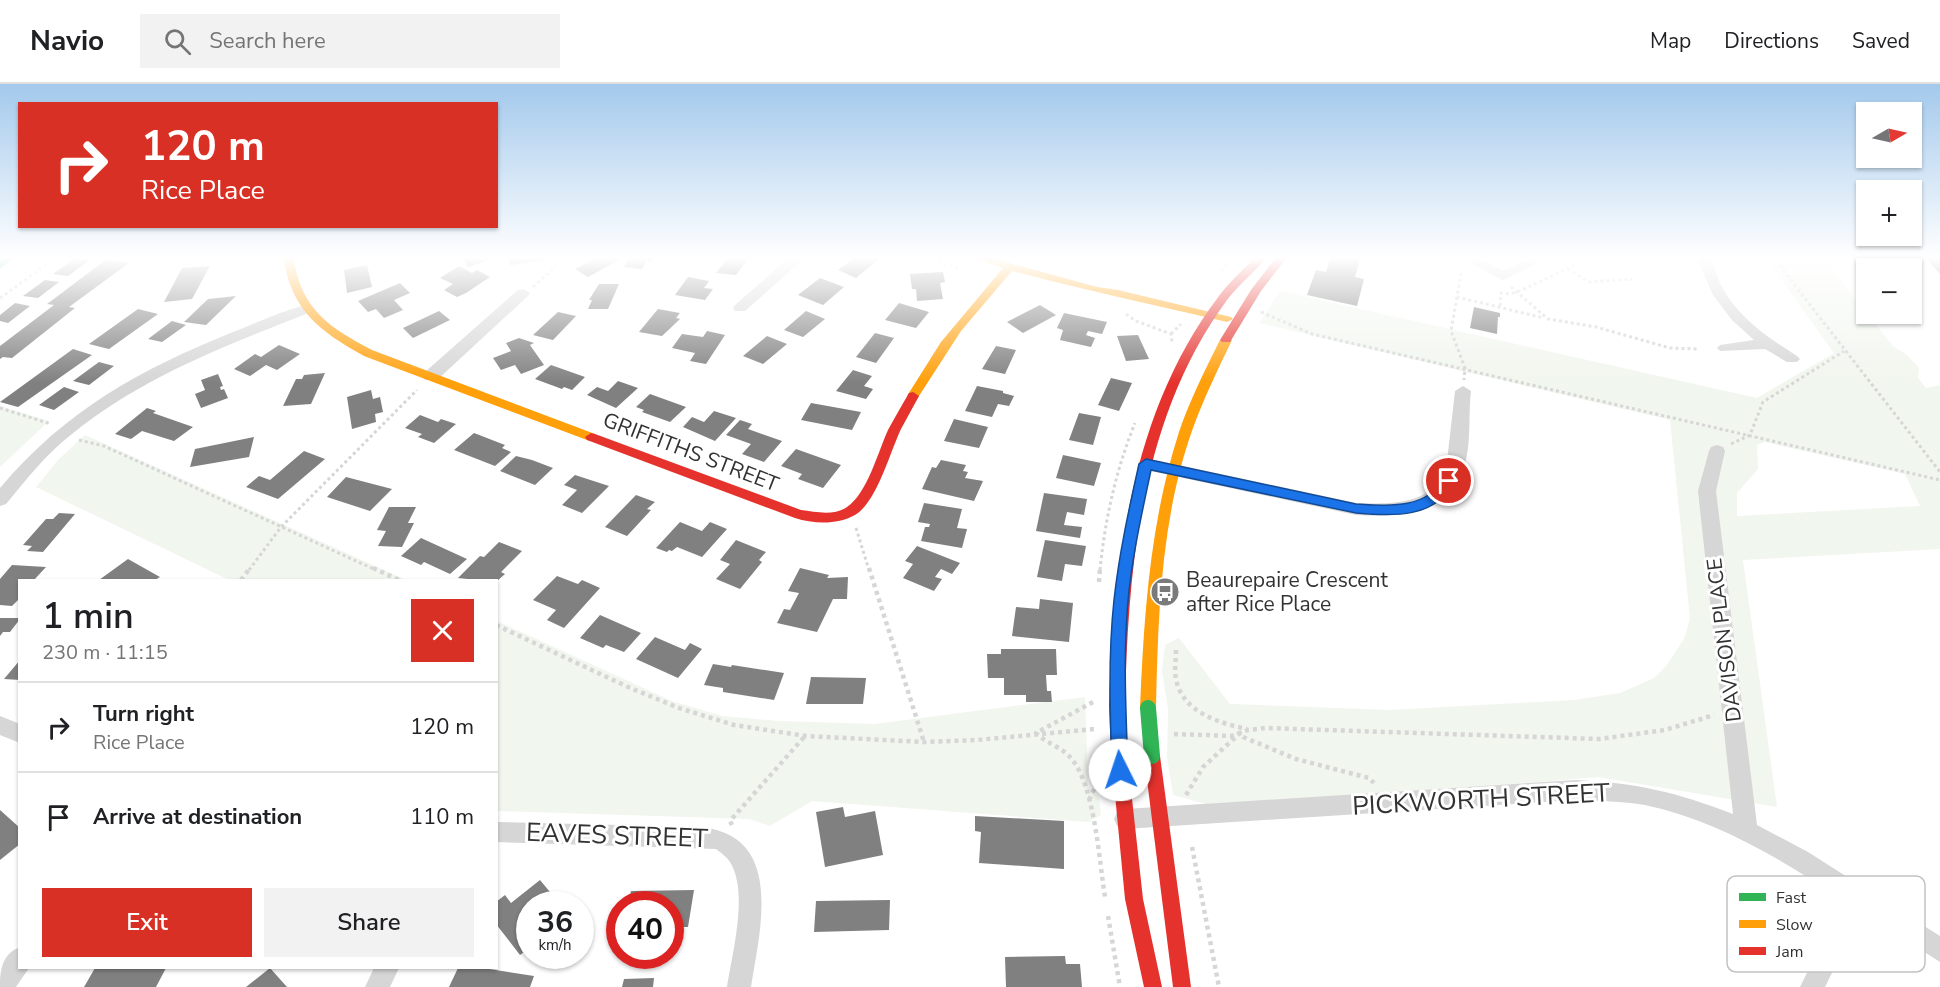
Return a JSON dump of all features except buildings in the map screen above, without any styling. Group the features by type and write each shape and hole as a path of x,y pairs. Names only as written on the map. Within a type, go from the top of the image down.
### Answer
{"street":[{"name":"GRIFFITHS STREET","path":"300,298 306,309 325,329 368,353 800,515 824,518 851,511"},
{"path":"431,376 517,298"},
{"path":"740,308 751,298"},
{"path":"851,511 866,494 895,429 927,370 982,298"},
{"path":"1110,298 1227,336"},
{"path":"1140,298 1236,322"},
{"path":"1153,987 1134,898 1119,753 1121,602 1128,546 1146,464 1164,408 1196,341 1222,298"},
{"path":"1182,987 1159,817 1148,708 1151,612 1158,541 1171,470 1195,398 1227,336 1250,298"},
{"path":"1723,298 1748,328 1766,344 1792,359"},
{"path":"0,500 31,460 61,432 111,396 158,369 306,309"},
{"path":"1725,348 1766,344"},
{"path":"1146,464 1356,509 1388,511 1419,507 1443,492 1455,470 1463,391"},
{"name":"DAVISON PLACE","path":"1717,451 1707,491 1746,830"},
{"path":"0,725 18,733"},
{"name":"PICKWORTH STREET","path":"1125,819 1576,790 1611,791 1647,795 1711,814 1746,830 1822,876"},
{"name":"EAVES STREET","path":"498,832 701,837 723,840 738,853 748,870 751,891 739,987"},
{"name":"PICKWORTH STREET","path":"1925,940 1940,950"},
{"path":"2,987 18,962"},
{"path":"377,987 386,969"},
{"path":"1812,987 1820,972"}],"path":[{"path":"1457,298 1451,331 1465,369 1463,391"},
{"path":"1462,298 1545,319 1606,328 1660,346 1699,349"},
{"path":"1500,306 1501,298"},
{"path":"1526,298 1545,319"},
{"path":"1804,298 1940,472"},
{"path":"1119,309 1136,321 1171,334"},
{"path":"1264,313 1312,334 1940,480"},
{"path":"1171,334 1178,328"},
{"path":"1167,352 1173,339 1171,334"},
{"path":"1717,451 1750,435 1763,402 1844,351"},
{"path":"242,579 281,527 431,376"},
{"path":"0,408 58,426 61,432"},
{"path":"1101,552 1115,482 1139,414"},
{"path":"104,446 397,579"},
{"path":"851,511 924,742"},
{"path":"498,626 628,687 679,708 734,724 806,736 924,742 977,740 1083,729 1106,730"},
{"path":"1176,640 1177,684 1188,702 1201,712 1236,728 1248,730 1278,728 1599,739 1665,730 1732,711"},
{"path":"1036,733 1090,702"},
{"path":"1162,734 1231,736 1248,730"},
{"path":"1036,733 1041,740 1071,758 1085,779 1120,987"},
{"path":"1186,795 1203,767 1240,733"},
{"path":"1240,733 1244,737 1296,759 1369,778 1382,789 1388,803"},
{"path":"723,840 733,826 730,821 806,736"},
{"path":"1189,838 1197,863 1219,987"}],"shaded area":[{"path":"1275,298 1312,298 1757,398 1834,353 1794,298 1855,298 1856,324 1875,324 1893,346 1907,355 1919,368 1918,378 1926,388 1940,385 1940,549 1743,560 1777,807 1598,777 1443,790 1206,804 1173,795 1167,757 1168,709 1162,671 1165,645 1179,638 1230,704 1390,710 1574,700 1620,693 1654,678 1666,666 1684,639 1690,619 1670,420 1259,323","holes":["1765,442 1905,474 1920,506 1737,516 1737,493 1758,469 1757,445"]},
{"path":"0,406 49,421 0,467"},
{"path":"85,435 404,579 227,579 36,487 58,460"},
{"path":"498,621 672,701 722,716 779,721 875,724 1085,697 1088,786 1099,798 1101,815 1089,822 812,801 770,826 749,819 498,811"}],"traffic: slow":[{"path":"300,298 313,316 324,326 368,353 591,437"},
{"path":"913,396 957,328 982,298"},
{"path":"1140,298 1227,319"},
{"path":"1148,708 1152,611 1163,519 1186,430 1204,385 1226,340"}],"traffic: jam":[{"path":"1117,706 1122,600 1128,546 1138,494 1152,442 1170,392 1193,344 1223,298"},
{"path":"1226,340 1251,298"},
{"path":"591,437 800,515 823,518 851,511 866,494 895,429 913,396"},
{"path":"1117,706 1119,753"},
{"path":"1119,753 1134,899 1153,987"},
{"path":"1152,756 1182,987"}],"traffic: fast":[{"path":"1148,708 1152,756"}],"place":[{"name":"Beaurepaire Crescent after Rice Place","path":"1165,592"}],"route":[{"path":"1120,770 1117,695 1121,602 1128,546 1146,464 1356,509 1388,511 1419,507 1443,492 1449,481"}]}
